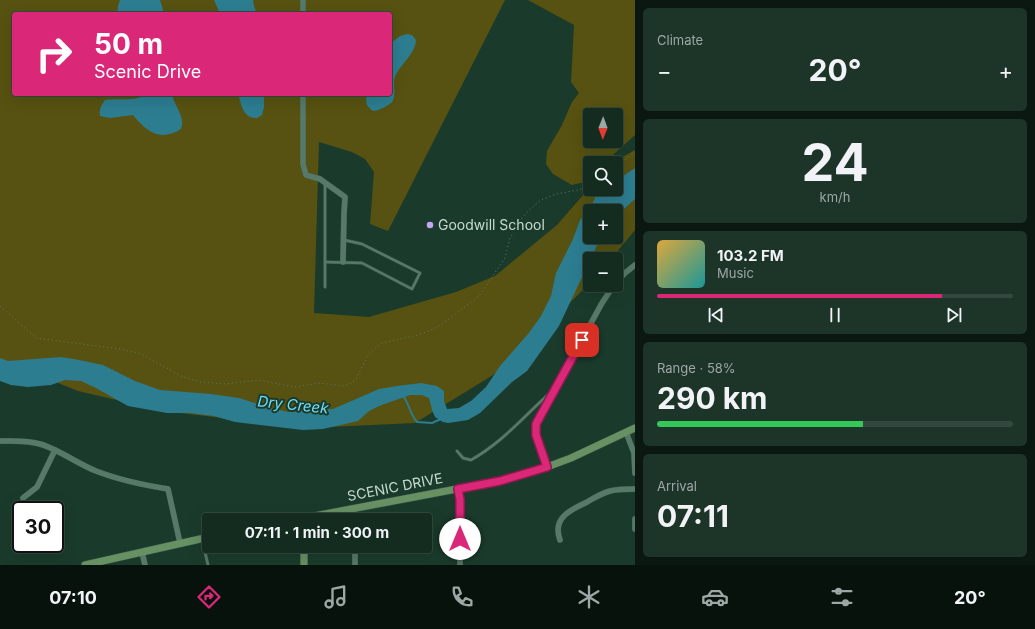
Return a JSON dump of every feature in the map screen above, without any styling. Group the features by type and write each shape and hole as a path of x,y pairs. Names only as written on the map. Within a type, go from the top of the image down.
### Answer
{"main road":[{"name":"SCENIC DRIVE","path":"333,513 500,481 571,458 635,428"},
{"path":"85,565 202,539"},
{"path":"304,553 304,565"}],"street":[{"path":"302,12 303,0"},
{"path":"303,96 303,164 306,175 320,179 345,197 343,262"},
{"path":"623,274 635,265"},
{"path":"547,467 536,435 536,424 602,302 609,292"},
{"path":"626,432 634,453 635,473"},
{"path":"0,441 40,444 55,450 74,461 113,477 168,489 180,543"},
{"path":"23,498 37,487 55,450"},
{"path":"458,489 460,499 460,565"},
{"path":"560,540 558,527 560,520 572,509 608,492 635,489"},
{"path":"353,509 353,513"},
{"path":"635,519 635,529"},
{"path":"142,552 145,565"},
{"path":"355,553 355,565"}],"lane":[{"path":"325,287 326,183"},
{"path":"325,262 362,263 412,289 420,273 362,244 343,239"},
{"path":"457,451 467,460 471,460 486,452 554,390"},
{"path":"207,553 208,565"}],"path":[{"path":"623,161 635,152"},
{"path":"0,306 36,338 120,349 141,354 183,377 200,382 226,384 258,380 295,387 320,383 343,386 350,384 356,379 368,357 374,349 382,343 418,335 432,330 455,315 479,296 505,258 510,238 518,223 528,211 541,200 556,194 583,188"}],"shaded area":[{"path":"0,0 505,0 388,231 370,224 374,172 365,159 352,152 319,142 314,313 369,317 456,292 495,276 557,225 583,195 623,196 623,157 635,150 635,230 617,252 583,252 583,290 493,375 415,423 306,428 164,411 78,391 23,369 0,370"},
{"path":"528,0 635,0 635,135 623,146 623,108 583,108 583,148 621,148 612,156 583,156 583,182 572,185 553,174 546,164 547,151 562,125 572,102 579,93 571,82 574,25"}],"water":[{"path":"120,0 160,0 163,12 117,12"},
{"path":"214,0 253,0 256,12 219,12"},
{"path":"407,34 412,35 416,40 415,45 410,55 397,72 392,102 386,107 373,111 367,104 367,96 392,96 392,42 400,36"},
{"path":"143,96 172,96 181,116 181,129 167,135 160,135 143,126 133,115 110,118 100,116 100,111 105,100 138,98"},
{"path":"239,96 264,96 262,115 257,118 248,116 243,110"},
{"path":"635,168 635,199 623,210 623,204 592,204 596,196 623,196 623,176"},
{"path":"583,217 583,244 598,244 594,252 583,252 583,275 559,326 527,371 512,382 480,413 468,420 448,423 443,422 435,417 429,398 422,395 410,395 369,411 358,421 323,429 303,430 235,422 214,416 190,413 167,413 128,406 81,381 65,380 51,385 28,387 11,385 0,381 0,358 8,361 61,357 103,365 135,381 160,390 239,398 288,412 333,409 379,389 421,383 437,386 444,391 444,401 447,409 459,408 471,401 486,387 500,366 528,334 541,316 551,296 556,273 573,239 580,220"}],"waterway":[{"name":"Dry Creek","path":"402,397 404,397 417,422 432,423 441,419"}],"place":[{"name":"Goodwill School","path":"430,225"}],"route":[{"path":"460,539 460,499 458,489 500,481 547,467 536,435 536,424 582,340"}]}
